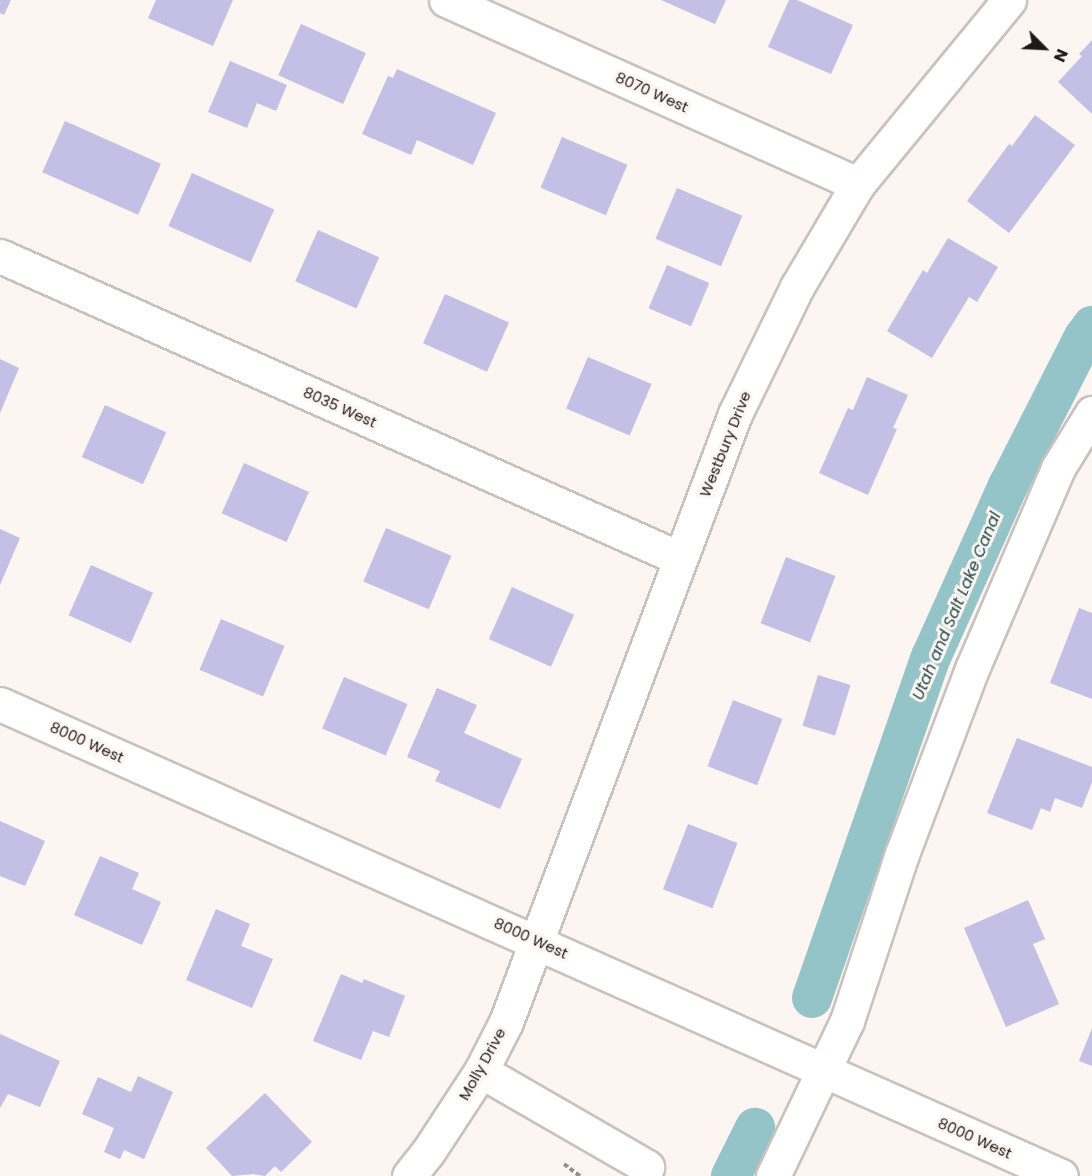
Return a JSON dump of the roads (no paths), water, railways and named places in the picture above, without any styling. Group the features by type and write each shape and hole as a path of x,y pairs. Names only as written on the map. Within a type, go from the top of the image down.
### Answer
{"street":[{"name":"8070 West","path":"446,0 858,184"},
{"name":"Westbury Drive","path":"538,941 735,414 797,287 858,184 1009,0"},
{"name":"8035 West","path":"0,256 680,558"},
{"path":"773,1176 848,1021 902,854 972,669 1058,468 1092,412"},
{"name":"8000 West","path":"0,704 538,941 747,1037 1061,1176"},
{"name":"Molly Drive","path":"409,1176 428,1152 481,1071 506,1022 538,941"},
{"path":"481,1071 647,1167"}],"waterway":[{"name":"Utah and Salt Lake Canal","path":"812,998 931,657 1008,486 1084,337 1092,326"},
{"name":"Utah and Salt Lake Canal","path":"731,1176 755,1128"}]}
